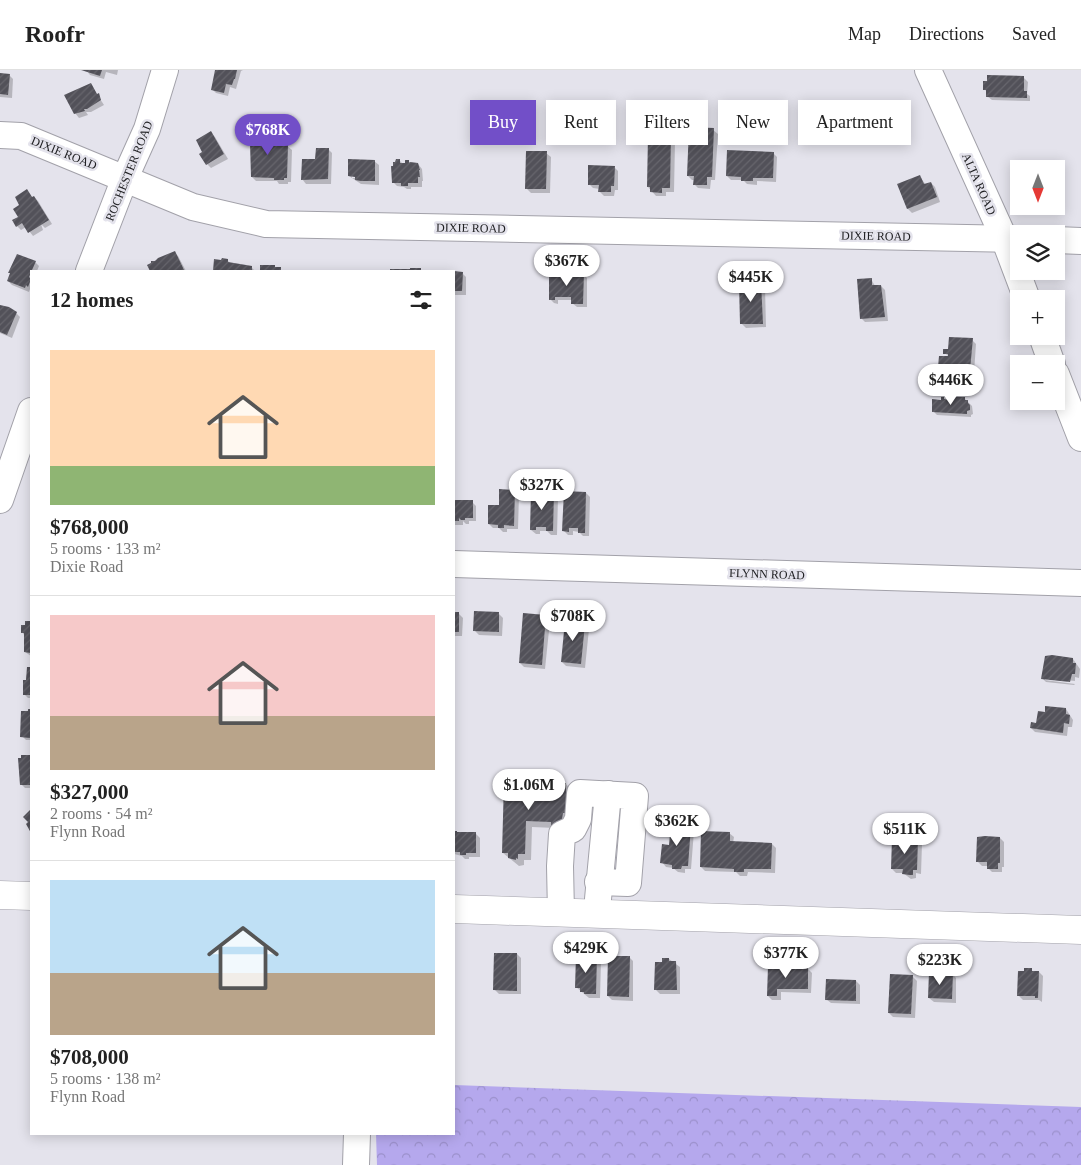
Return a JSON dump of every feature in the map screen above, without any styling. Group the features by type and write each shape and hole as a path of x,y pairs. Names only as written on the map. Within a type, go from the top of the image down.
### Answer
{"main road":[{"path":"0,895 30,896"},
{"path":"455,909 1081,930"}],"street":[{"name":"ROCHESTER ROAD","path":"89,270 125,178 147,129 165,70"},
{"name":"ALTA ROAD","path":"928,70 1010,236"},
{"name":"DIXIE ROAD","path":"0,134 21,136 193,207 266,224 1010,238"},
{"path":"1065,240 1081,241"},
{"path":"1065,397 1081,438"},
{"path":"0,500 30,413"},
{"name":"FLYNN ROAD","path":"455,564 1081,583"},
{"path":"561,913 560,866 562,834 573,829 578,819 580,793 635,796 628,883 598,882 598,914"},
{"path":"356,1165 357,1135"}],"green space":[{"path":"455,1085 1081,1107 1081,1165 377,1165 376,1135 455,1135"}],"building":[{"path":"81,70 102,70 100,76"},
{"path":"215,70 237,70 232,85 226,84 224,93 211,90"},
{"path":"0,73 10,74 8,95 0,94"},
{"path":"987,75 1024,76 1024,91 1027,91 1027,98 986,97 986,90 983,90 983,81 987,81"},
{"path":"91,83 97,94 99,93 101,100 84,109 85,111 74,114 64,95"},
{"path":"254,126 271,127 271,144 288,145 287,178 284,178 284,180 251,177 250,143 253,143"},
{"path":"708,128 714,128 712,177 707,177 707,185 693,185 694,176 687,176 688,145 708,145"},
{"path":"211,131 224,154 206,165 199,154 202,152 196,140"},
{"path":"648,145 671,145 670,188 662,188 662,193 650,192 650,187 647,187"},
{"path":"316,148 329,148 328,179 301,180 302,159 315,159"},
{"path":"727,150 774,152 773,178 753,178 753,181 741,181 741,177 726,176"},
{"path":"526,151 547,151 546,189 525,189"},
{"path":"348,159 375,160 375,181 355,180 355,177 348,176"},
{"path":"396,159 400,159 400,163 405,163 405,160 409,160 409,163 418,163 420,177 418,177 418,183 408,183 408,186 401,186 401,183 392,183 391,166 393,166 393,162"},
{"path":"588,165 615,166 614,186 611,186 611,192 598,192 599,185 588,185"},
{"path":"920,175 924,184 931,182 937,197 907,209 897,184"},
{"path":"27,189 32,197 34,196 49,220 28,233 22,223 16,227 12,220 18,217 13,209 19,205 15,197"},
{"path":"175,251 184,270 150,270 147,265"},
{"path":"17,254 36,261 32,270 30,270 28,287 26,285 25,288 7,281 10,273 8,273"},
{"path":"222,258 228,259 228,262 252,266 252,270 213,270 214,259 221,260"},
{"path":"260,265 281,267 281,270 260,270"},
{"path":"421,268 421,270 390,270 390,269"},
{"path":"455,271 463,272 462,291 455,291"},
{"path":"569,272 584,273 583,304 571,304 571,297 555,297 555,300 549,300 549,275 569,276"},
{"path":"872,278 872,285 881,285 885,317 860,319 857,279"},
{"path":"761,282 763,324 740,324 739,283"},
{"path":"0,305 9,307 17,312 7,335 0,332"},
{"path":"949,337 973,338 970,370 938,367 939,356 948,356 948,354 943,354 943,349 948,349"},
{"path":"941,397 950,400 950,397 965,397 965,400 968,400 970,405 970,410 967,411 967,414 932,412 932,399 941,400"},
{"path":"499,489 515,490 514,526 504,525 504,528 498,528 498,525 488,524 488,505 499,505"},
{"path":"564,491 586,492 585,533 578,533 578,528 569,528 569,532 562,531"},
{"path":"531,492 554,492 553,531 546,531 546,527 536,527 536,530 530,530"},
{"path":"455,500 473,500 473,518 461,520 459,518 459,521 455,521"},
{"path":"474,611 499,612 499,632 473,631"},
{"path":"455,612 459,612 459,632 455,632"},
{"path":"523,613 546,615 542,665 519,663"},
{"path":"572,619 579,619 579,623 585,624 581,664 561,662 565,621 572,622"},
{"path":"25,621 30,621 30,653 24,652 24,633 21,633 21,625 25,625"},
{"path":"1045,656 1073,658 1073,663 1076,663 1075,674 1072,674 1070,682 1041,679"},
{"path":"27,667 30,667 30,695 23,695 23,680 26,680"},
{"path":"1045,706 1066,708 1066,714 1070,715 1069,724 1064,723 1063,733 1030,728 1031,722 1036,723 1038,711 1045,712"},
{"path":"30,709 30,738 20,737 21,711 28,711"},
{"path":"21,755 30,755 30,785 20,785 18,758 21,758"},
{"path":"504,781 566,783 566,813 563,813 561,825 551,825 551,822 526,821 525,854 518,854 518,859 516,858 516,860 508,858 508,853 502,853"},
{"path":"30,810 30,831 26,824 28,822 23,817"},
{"path":"671,824 691,826 688,866 682,866 681,869 672,869 672,865 660,863 662,844 669,845"},
{"path":"455,831 476,832 476,853 460,855 460,852 455,852"},
{"path":"701,831 730,832 730,841 772,843 771,869 744,869 744,872 734,872 734,869 700,867"},
{"path":"906,837 918,839 917,870 913,870 913,875 902,874 903,869 891,869 892,838"},
{"path":"977,837 1000,837 1000,863 998,863 998,869 987,869 987,862 976,862"},
{"path":"494,953 517,953 517,991 493,990"},
{"path":"576,955 597,955 596,994 584,994 584,992 580,992 580,988 575,988"},
{"path":"608,956 630,956 629,997 607,996"},
{"path":"662,958 676,961 677,990 654,990 655,962 662,962"},
{"path":"780,963 787,963 787,967 808,968 808,989 777,989 777,996 767,996 768,966 780,967"},
{"path":"1024,968 1032,968 1032,971 1039,971 1038,998 1035,998 1035,996 1017,996 1018,971 1024,971"},
{"path":"929,972 953,973 952,999 928,998"},
{"path":"890,974 913,975 911,1014 888,1013"},
{"path":"826,979 856,980 856,1001 825,1000"}]}
